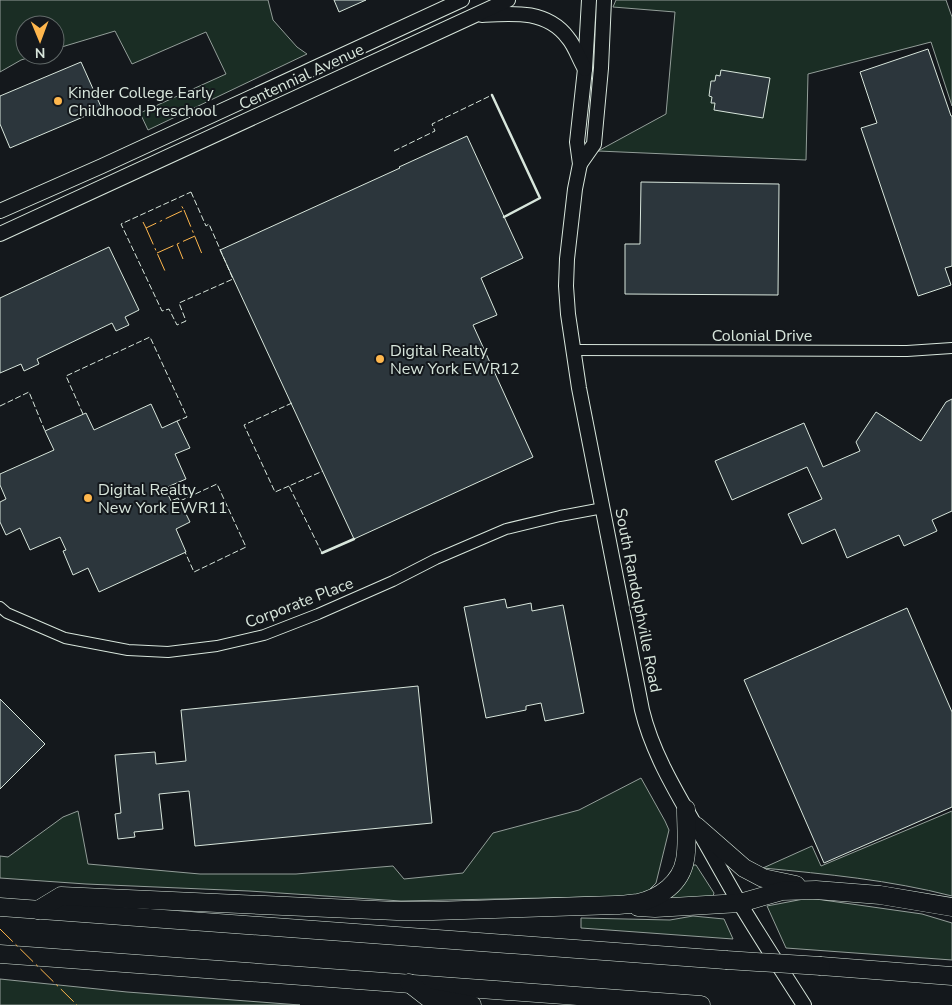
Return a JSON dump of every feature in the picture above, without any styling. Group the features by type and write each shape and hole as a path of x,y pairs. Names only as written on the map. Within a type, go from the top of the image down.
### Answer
{"highway":[{"path":"614,906 638,903 653,898 663,893 679,876 685,863 686,809"},
{"path":"696,826 744,868 763,878 816,890"},
{"path":"38,910 62,896 397,911 614,906 655,908 740,903 782,891 816,890 880,895 952,907"},
{"path":"0,907 952,976"},
{"path":"0,954 701,1005"},
{"path":"409,983 427,997 472,1005"}],"main road":[{"name":"Centennial Avenue","path":"0,211 110,163 462,0"},
{"name":"Centennial Avenue","path":"0,234 508,0"},
{"name":"South Randolphville Road","path":"589,0 585,69 577,142 580,164 575,189 567,259 568,314 578,388 644,719 668,776 686,809 740,903 804,1005"},
{"name":"South Randolphville Road","path":"580,164 594,144 602,61 604,0"},
{"path":"476,15 514,13 534,16 555,24 569,38 585,69"}],"street":[{"name":"Colonial Drive","path":"572,350 907,351 952,348"},
{"name":"Corporate Place","path":"0,607 7,613 65,638 128,650 168,652 217,646 264,635 318,614 506,528 603,508"}],"green space":[{"path":"0,0 268,0 273,20 297,47 307,54 148,130 140,113 226,74 206,32 132,64 115,31 65,46 65,15 15,15 15,63 0,72"},
{"path":"616,0 946,0 952,17 952,106 931,42 808,74 806,160 598,151 666,114 675,12 613,7"},
{"path":"641,778 669,830 656,883 648,891 638,896 401,901 0,878 0,856 8,857 63,817 78,811 88,864 200,874 296,874 393,866 404,879 463,873 493,833 579,810"},
{"path":"952,811 952,896 882,882 763,868 812,846 821,866"},
{"path":"693,865 696,865 714,893 713,896 660,902 687,878"},
{"path":"809,898 922,914 952,923 952,960 786,948 767,906"},
{"path":"693,916 724,919 733,939 581,928 581,918 670,920"},
{"path":"0,979 127,992 300,1005 0,1005"}],"building":[{"path":"334,0 366,0 339,12"},
{"path":"928,49 952,116 952,266 945,268 951,285 918,296 861,128 877,123 860,72"},
{"path":"81,62 102,109 10,148 0,124 0,96"},
{"path":"721,70 770,78 763,118 714,110 715,103 711,103 712,97 709,96 711,81 715,81 716,75 720,76"},
{"name":"Digital Realty New York EWR12","path":"467,136 523,258 481,278 497,315 473,325 533,457 354,539 220,250"},
{"path":"641,182 779,184 778,295 625,294 625,244 640,244"},
{"path":"109,247 139,310 125,317 129,325 116,331 112,323 37,359 39,364 24,371 21,364 0,373 0,298"},
{"path":"952,399 952,511 932,520 937,531 904,546 899,535 847,558 835,529 802,544 788,514 822,499 807,467 732,500 715,461 804,423 823,467 860,451 856,442 876,412 921,441 946,402"},
{"name":"Digital Realty New York EWR11","path":"151,404 162,428 177,421 190,448 175,454 186,479 165,488 171,501 178,498 190,522 176,529 186,552 99,592 88,568 73,575 63,551 66,550 60,537 30,550 20,528 6,535 0,522 0,502 6,499 0,485 0,474 54,450 45,431 86,413 94,430"},
{"path":"505,599 507,608 531,603 532,611 563,605 584,713 545,721 541,703 526,706 526,710 486,718 464,607"},
{"path":"907,608 952,712 952,807 824,863 744,680"},
{"path":"418,686 432,823 195,846 189,791 159,794 163,829 134,832 135,837 118,839 115,814 121,813 115,755 155,752 156,764 186,761 181,710"},
{"path":"0,699 45,744 0,789"}],"fence":[{"path":"394,151 435,131 432,124 492,95"},
{"path":"191,192 206,226 209,224 233,279 179,303 186,321 177,325 169,309 162,311 121,224 191,192"},
{"path":"83,414 66,376 150,337 187,417 177,421"},
{"path":"0,406 29,392 45,431"},
{"path":"289,486 275,492 244,425 292,403"},
{"path":"322,553 289,486 323,471"},
{"path":"180,501 217,484 246,547 194,572 185,552"}],"wall":[{"path":"492,95 540,198 504,217"},
{"path":"322,553 354,539"}],"power":[{"path":"143,222 146,228 184,210 181,205"},
{"path":"184,210 202,254"},
{"path":"146,228 165,271"},
{"path":"157,253 195,236"},
{"path":"177,244 183,259"},
{"path":"0,929 77,1005"}],"place":[{"name":"Kinder College Early Childhood Preschool","path":"58,101"},
{"name":"Digital Realty New York EWR12","path":"380,359"},
{"name":"Digital Realty New York EWR11","path":"88,498"}]}
